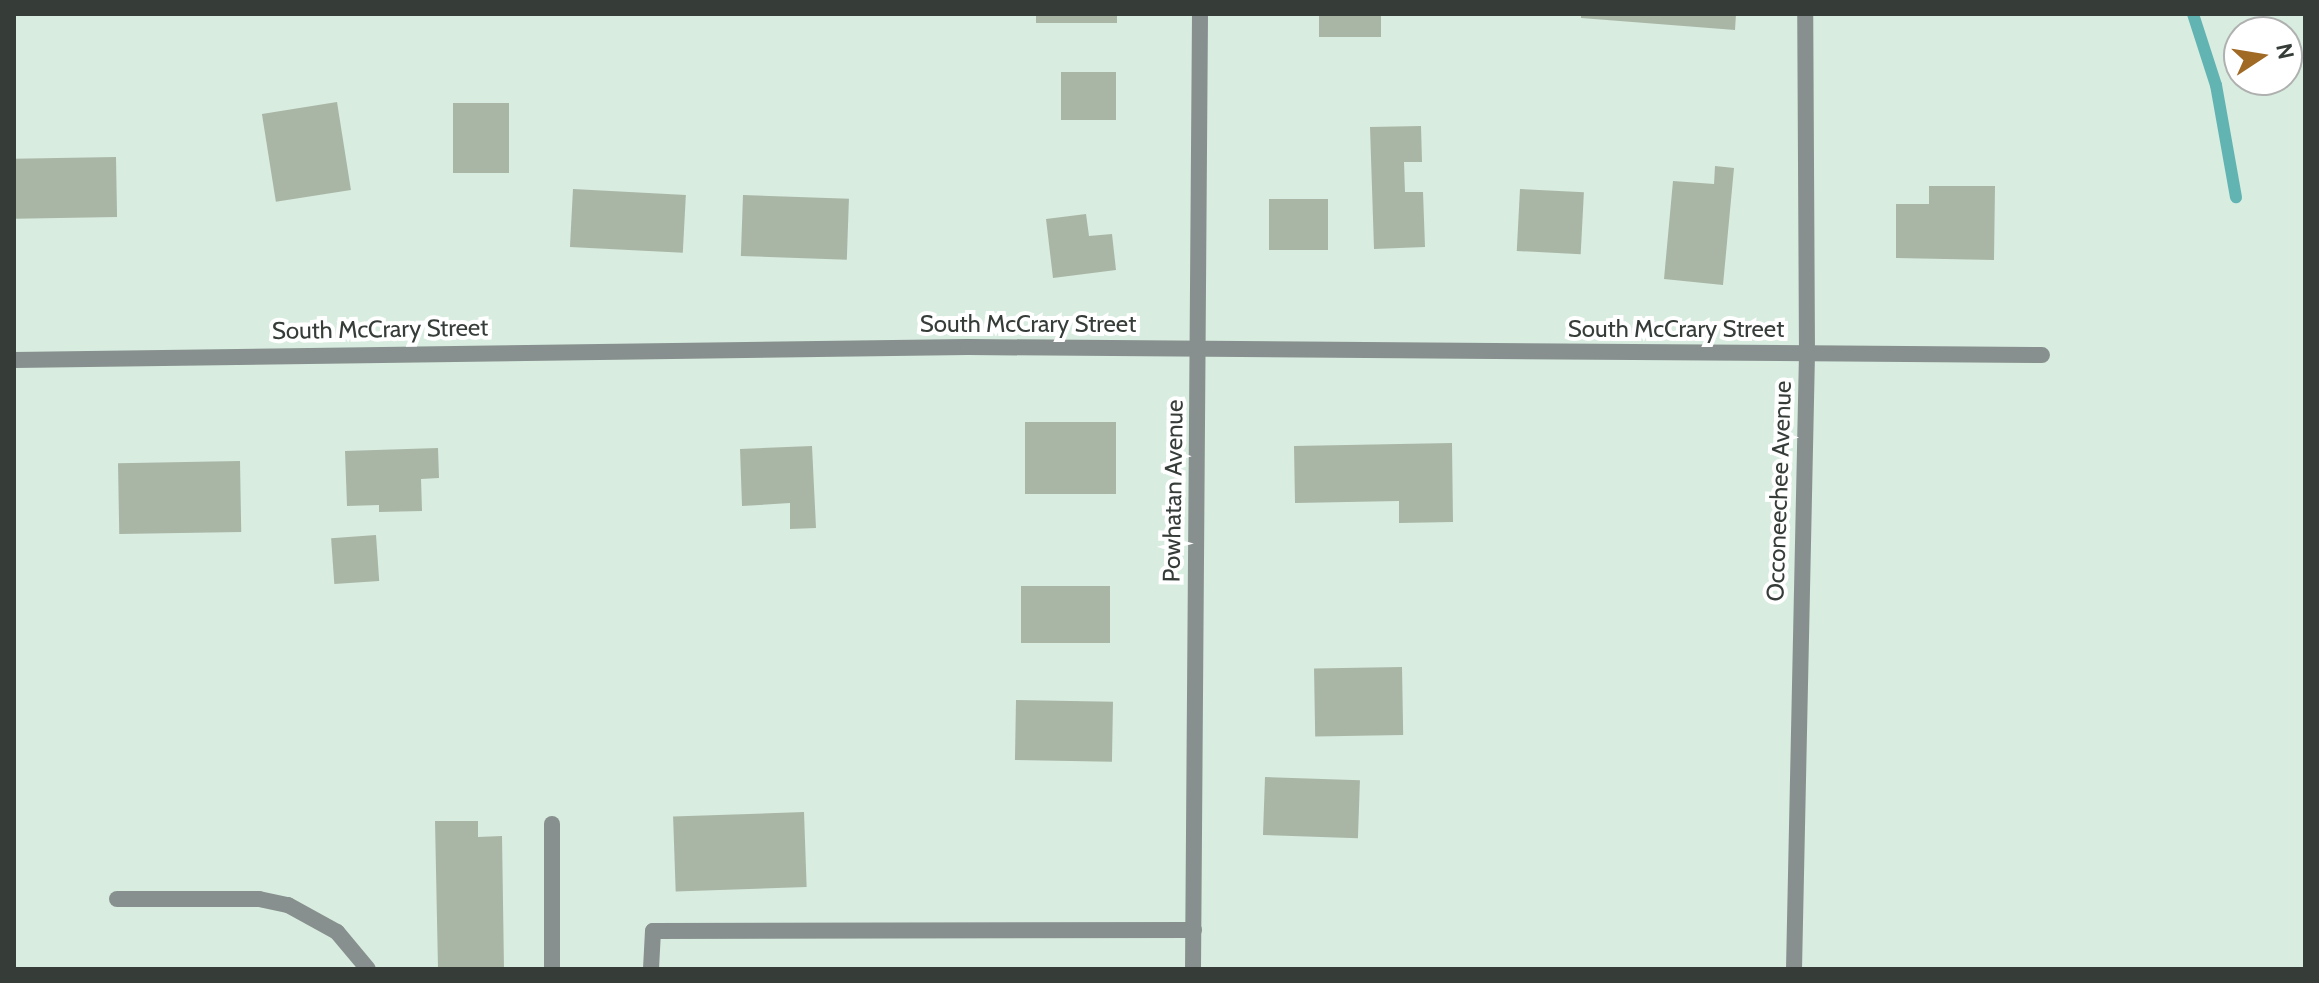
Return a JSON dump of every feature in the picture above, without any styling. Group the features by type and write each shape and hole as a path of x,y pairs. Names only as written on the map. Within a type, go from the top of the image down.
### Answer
{"street":[{"name":"Powhatan Avenue","path":"1193,969 1200,14"},
{"name":"Occoneechee Avenue","path":"1794,969 1807,354 1805,14"},
{"name":"South McCrary Street","path":"14,360 782,348 2042,355"},
{"path":"552,824 552,969"},
{"path":"117,899 259,899 288,905 337,932 368,969"},
{"path":"651,969 653,931 1194,930"}],"building":[{"path":"1036,14 1117,14 1117,23 1036,23"},
{"path":"1319,14 1381,14 1381,37 1319,37"},
{"path":"1581,14 1736,14 1735,30 1581,18"},
{"path":"1061,72 1116,72 1116,120 1061,120"},
{"path":"337,102 351,190 276,202 262,114"},
{"path":"453,103 509,103 509,173 453,173"},
{"path":"1421,126 1422,162 1404,162 1405,192 1423,192 1425,247 1374,249 1370,127"},
{"path":"116,157 117,217 15,219 14,159"},
{"path":"1715,166 1734,168 1723,285 1664,279 1673,181 1714,184"},
{"path":"1929,186 1995,186 1994,260 1896,258 1896,204 1929,204"},
{"path":"573,189 686,195 683,253 570,247"},
{"path":"1520,189 1584,192 1581,254 1517,251"},
{"path":"743,195 849,199 847,260 741,256"},
{"path":"1269,199 1328,199 1328,250 1269,250"},
{"path":"1086,214 1089,236 1112,234 1116,270 1053,278 1046,219"},
{"path":"1025,422 1116,422 1116,494 1025,494"},
{"path":"1452,443 1453,522 1399,523 1399,501 1295,503 1294,446"},
{"path":"812,446 816,528 790,529 790,503 742,506 740,449"},
{"path":"438,448 439,478 421,479 422,511 379,512 379,505 347,506 345,451"},
{"path":"240,461 241,532 119,534 118,463"},
{"path":"376,535 379,581 334,584 331,538"},
{"path":"1021,586 1110,586 1110,643 1021,643"},
{"path":"1402,667 1403,735 1315,737 1314,669"},
{"path":"1016,700 1113,702 1112,762 1015,760"},
{"path":"1265,777 1360,780 1358,838 1263,835"},
{"path":"804,812 807,887 676,892 673,817"},
{"path":"435,821 478,821 478,837 502,836 504,969 438,969"}],"waterway":[{"path":"2193,14 2216,85 2236,197"}]}
